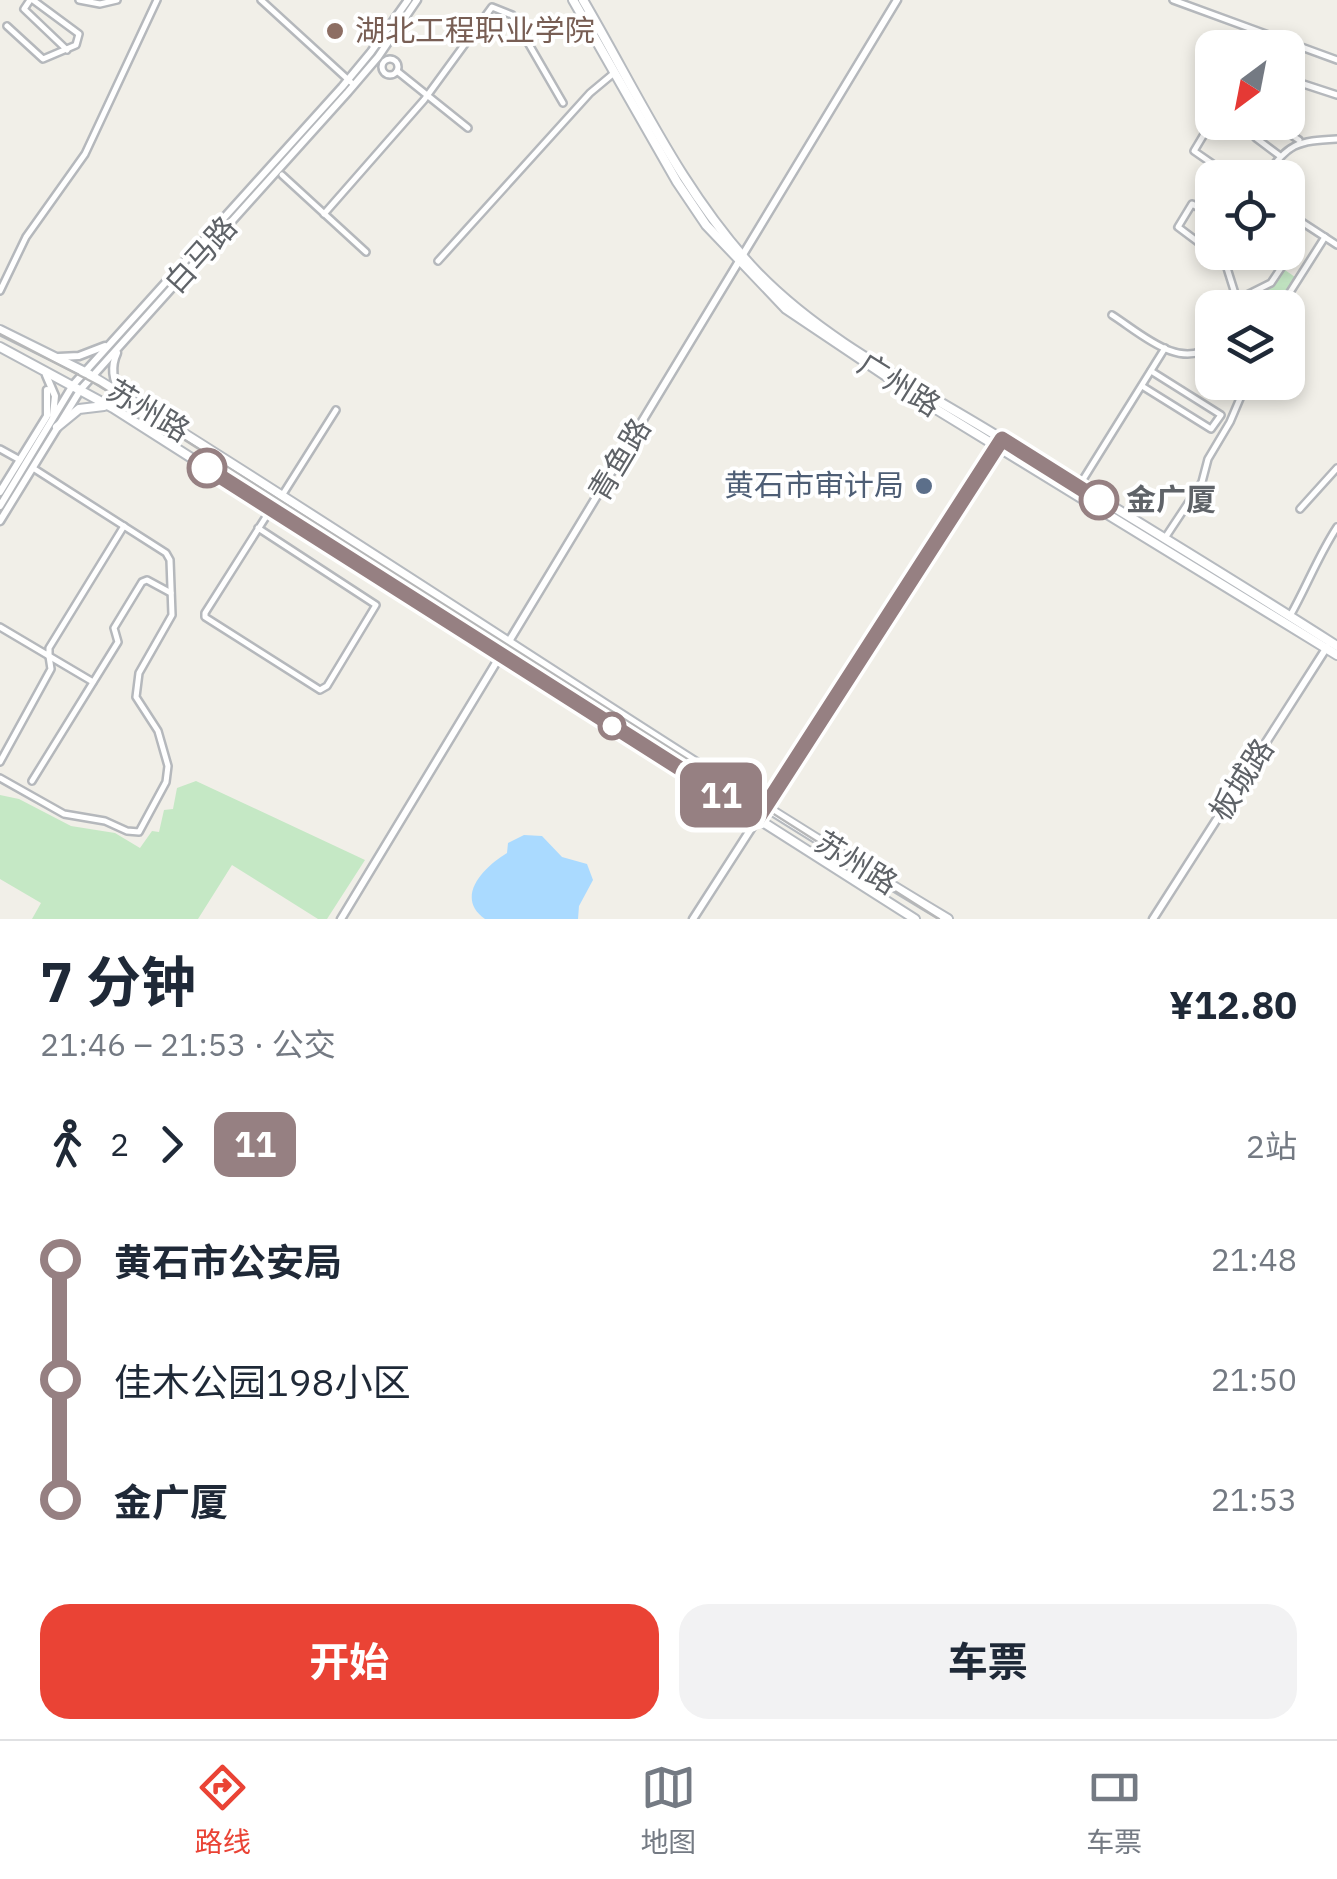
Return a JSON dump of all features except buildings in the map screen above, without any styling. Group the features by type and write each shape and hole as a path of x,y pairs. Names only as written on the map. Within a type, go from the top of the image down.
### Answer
{"main road":[{"name":"广州路","path":"573,0 676,182 706,224 791,303 1000,443 1331,645"},
{"name":"广州路","path":"583,0 683,178 742,259"},
{"name":"苏州路","path":"0,330 126,397 948,919"},
{"name":"苏州路","path":"0,347 113,408 915,919"},
{"path":"58,427 86,406 113,408"},
{"name":"广州路","path":"1000,443 1290,616 1331,645 1337,654"}],"street":[{"path":"7,26 43,59 67,50 76,45 78,34 31,0 24,9 67,50"},
{"path":"79,0 100,4 118,0"},
{"path":"0,290 26,236 85,154 156,0"},
{"path":"261,0 351,83"},
{"name":"白马路","path":"351,83 408,0"},
{"name":"白马路","path":"0,506 77,387 351,83 418,0"},
{"name":"青鱼路","path":"341,919 897,0"},
{"path":"1173,0 1254,30"},
{"path":"324,214 428,96 492,7 512,14 564,103"},
{"path":"1305,48 1337,60"},
{"path":"389,57 398,64 397,72 388,76 379,69 389,57"},
{"path":"397,72 468,128"},
{"path":"438,261 590,93 614,73"},
{"path":"1305,85 1337,95"},
{"path":"1277,160 1300,141 1337,139"},
{"path":"1201,140 1194,151 1207,160"},
{"path":"1259,140 1280,156"},
{"path":"282,175 366,252"},
{"path":"1195,206 1192,204 1178,227 1195,240"},
{"path":"1305,224 1337,244"},
{"path":"1291,290 1325,237"},
{"path":"1260,290 1271,284 1279,270"},
{"path":"1112,315 1165,348 1195,353"},
{"path":"50,356 80,356 120,339"},
{"path":"120,339 114,381 126,397"},
{"path":"1078,487 1165,348"},
{"path":"38,367 49,377 54,396 54,412 47,429"},
{"path":"1151,372 1230,422"},
{"path":"1142,386 1211,429 1221,416"},
{"name":"白马路","path":"0,521 58,427 77,387"},
{"path":"0,492 47,416 47,390"},
{"path":"1164,540 1202,482 1208,458 1239,400"},
{"path":"282,494 336,410"},
{"path":"697,918 1000,443"},
{"path":"0,449 20,460"},
{"path":"0,778 64,814 105,820 138,832 166,782 168,766 158,731 136,697 139,674 172,615 170,560 166,553 33,468"},
{"path":"1300,509 1336,473"},
{"path":"258,528 376,605 327,686 320,690 205,617 258,528 271,509"},
{"path":"0,762 51,668 49,648 124,526"},
{"path":"1290,616 1316,570 1316,560 1337,527"},
{"path":"32,781 118,642 114,628 142,582 147,580 171,593"},
{"path":"0,627 93,682"},
{"name":"板城路","path":"1153,919 1331,645"}],"green space":[{"path":"1281,270 1295,277 1287,290 1268,290"},
{"path":"196,781 365,860 327,919 318,919 232,865 198,919 32,919 41,903 0,879 0,795 19,799 71,826 115,833 140,848 152,831 159,832 164,810 173,809 177,788"}],"water":[{"path":"524,835 542,836 562,857 587,864 593,880 579,906 578,919 485,919 476,910 472,892 476,883 507,853 508,843"}],"tram line":[{"path":"0,334 98,385 939,919"}],"bus line":[{"name":"11","path":"207,468 758,818 1002,439 1099,500"}],"place":[{"name":"湖北工程职业学院","path":"335,31"},
{"name":"黄石市审计局","path":"924,486"},
{"name":"金广厦","path":"1099,500"}]}
